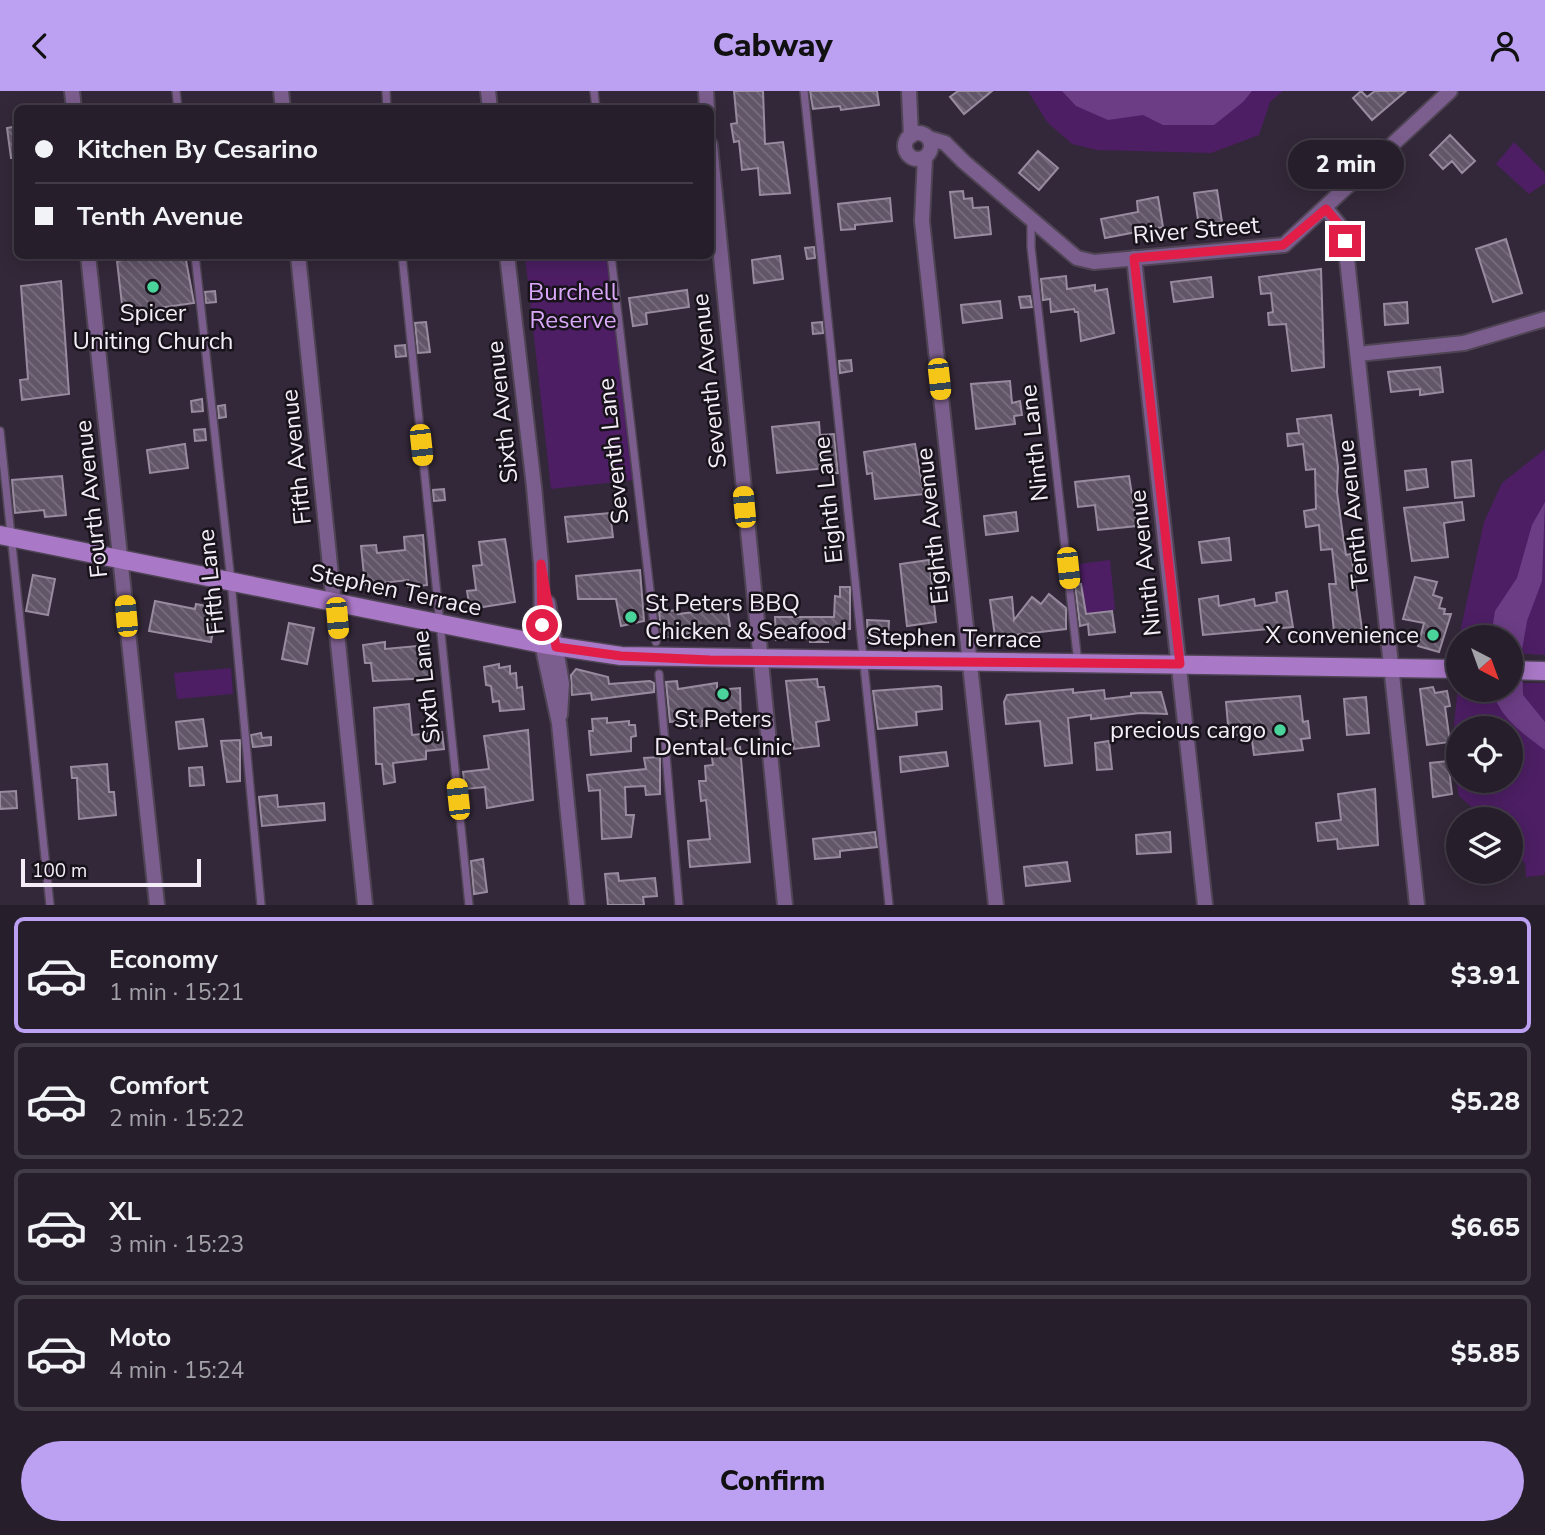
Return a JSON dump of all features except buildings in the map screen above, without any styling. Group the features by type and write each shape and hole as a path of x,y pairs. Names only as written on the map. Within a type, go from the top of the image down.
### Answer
{"main road":[{"name":"Stephen Terrace","path":"6,536 549,646 621,656 1446,669"},
{"path":"1523,670 1545,671"}],"street":[{"name":"River Street","path":"921,136 945,143 1082,261 1134,258 1283,245 1326,209 1450,91"},
{"path":"909,95 921,136 931,144 923,156 906,149 921,136"},
{"name":"River Street","path":"923,156 946,154 964,162"},
{"name":"Eighth Avenue","path":"923,156 922,221 996,905"},
{"name":"Seventh Avenue","path":"714,185 785,905"},
{"name":"Tenth Avenue","path":"1326,209 1343,231 1359,354 1417,905"},
{"name":"Ninth Avenue","path":"1134,258 1205,905"},
{"name":"Fourth Avenue","path":"88,259 157,905"},
{"name":"Fifth Avenue","path":"298,259 365,905"},
{"name":"Sixth Avenue","path":"507,259 549,646 563,699 559,723 577,905"},
{"path":"1359,354 1464,343 1545,319"}],"lane":[{"name":"Eighth Lane","path":"804,91 890,905"},
{"name":"Ninth Lane","path":"1031,219 1031,247 1078,663"},
{"name":"Fifth Lane","path":"195,259 261,905"},
{"name":"Sixth Lane","path":"402,259 469,905"},
{"name":"Seventh Lane","path":"611,259 656,642"},
{"path":"0,431 6,536 50,905"},
{"path":"659,674 680,905"}],"green space":[{"path":"1028,91 1283,91 1270,102 1259,135 1211,153 1097,150 1072,144 1047,122"},
{"path":"1514,142 1545,173 1545,183 1529,194 1496,164"},
{"name":"Burchell Reserve","path":"525,259 611,259 635,480 551,489"},
{"path":"1545,449 1545,655 1523,654 1523,625 1462,625 1484,522 1502,483"},
{"path":"1110,560 1115,610 1086,614 1079,564"},
{"path":"231,668 233,694 177,699 174,673"},
{"path":"1523,683 1545,683 1545,875 1526,877 1523,861 1523,807 1471,807 1458,793 1523,793 1523,716 1455,716 1456,702 1523,702"}],"shaded area":[{"path":"1062,91 1252,91 1243,102 1214,125 1163,125 1143,115 1108,120 1076,106"},
{"path":"1545,502 1542,581 1527,621 1523,644 1523,625 1493,625 1495,611 1517,578 1532,525"},
{"path":"1523,695 1545,722 1545,750 1523,733 1523,716 1505,716 1497,702 1523,702"}],"place":[{"name":"Spicer Uniting Church","path":"153,287"},
{"name":"St Peters BBQ Chicken & Seafood","path":"631,617"},
{"name":"X convenience","path":"1433,635"},
{"name":"St Peters Dental Clinic","path":"723,694"},
{"name":"precious cargo","path":"1280,730"}],"route":[{"path":"542,625 541,564 556,647 621,656 710,660 1180,664 1134,258 1283,245 1326,209 1341,227 1345,241"}]}
